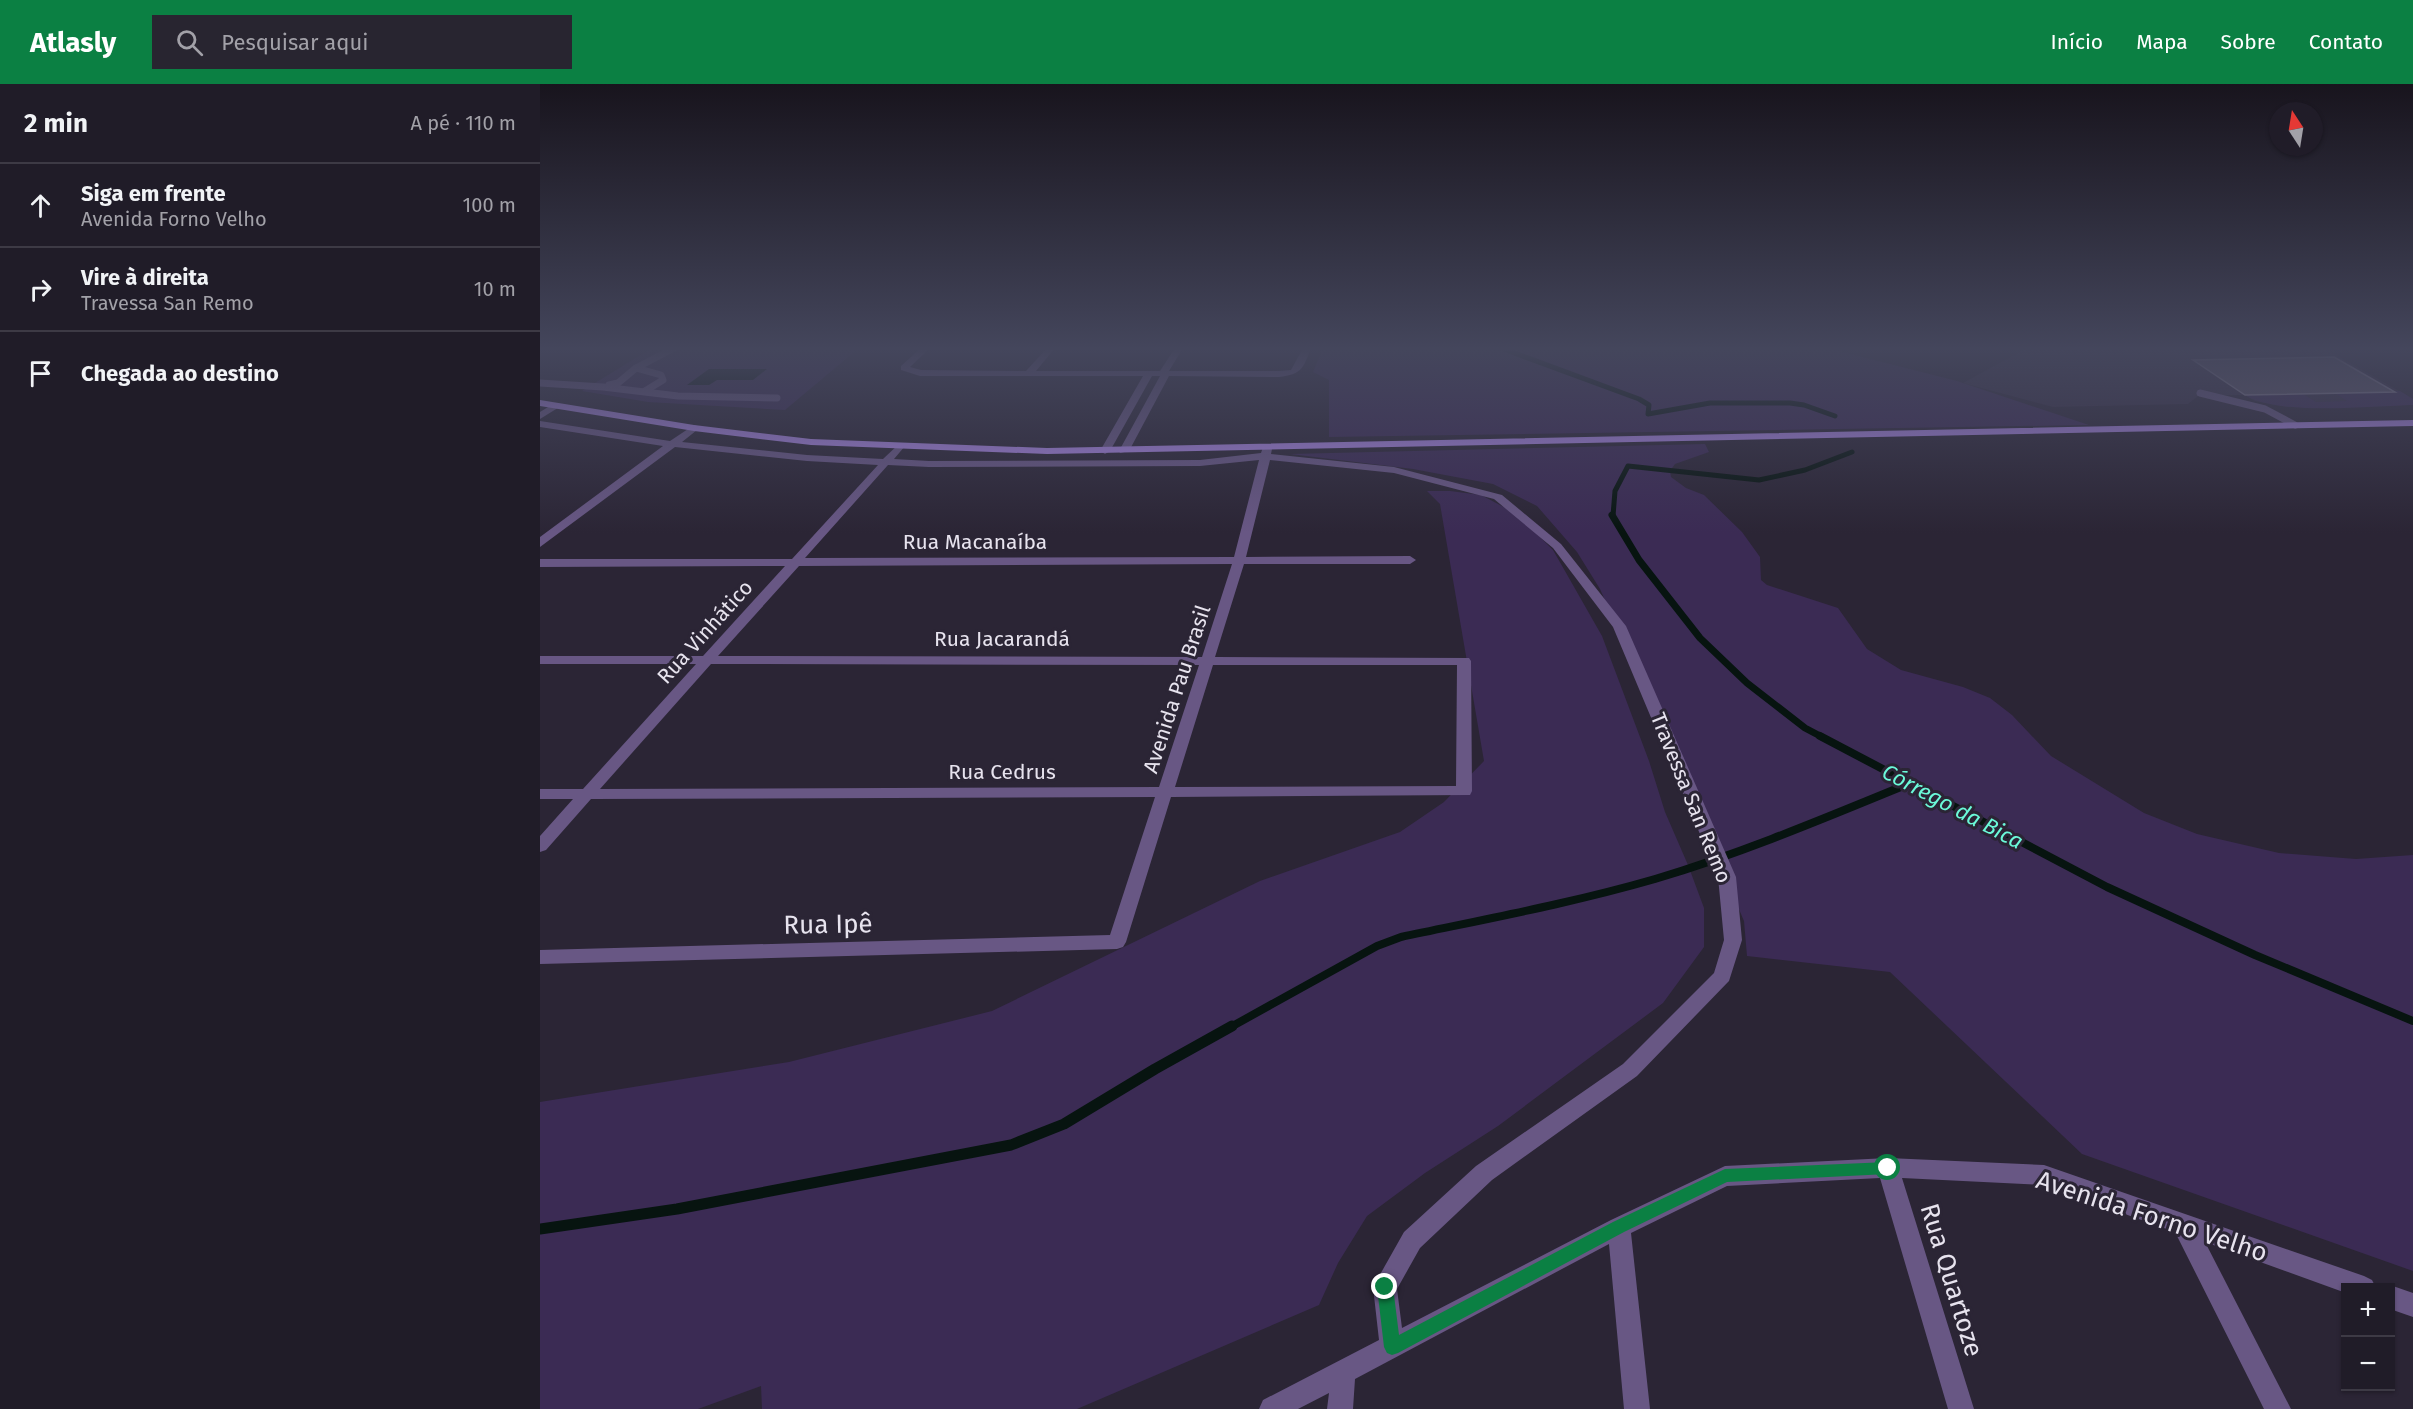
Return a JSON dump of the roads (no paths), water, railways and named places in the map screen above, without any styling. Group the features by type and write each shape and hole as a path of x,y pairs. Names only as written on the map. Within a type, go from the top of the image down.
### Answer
{"main road":[{"path":"580,410 694,428 812,442 1105,451 1266,451 2413,423"}],"street":[{"path":"1105,451 1129,410"},
{"path":"1124,451 1145,410"},
{"name":"Travessa San Remo","path":"540,424 673,444 807,458 928,464 1200,463 1266,451 1394,470 1498,497 1557,546 1619,626 1727,877 1733,940 1722,976 1630,1070 1484,1173 1412,1240 1385,1287 1392,1347"},
{"path":"540,543 694,428"},
{"name":"Rua Vinhático","path":"540,846 900,446"},
{"name":"Avenida Pau Brasil","path":"1117,942 1239,561 1266,451"},
{"name":"Rua Macanaíba","path":"540,563 1410,561"},
{"name":"Rua Jacarandá","path":"540,660 1464,661 1464,791"},
{"name":"Rua Cedrus","path":"540,794 1464,791"},
{"name":"Rua Ipê","path":"540,957 1117,942"},
{"name":"Avenida Forno Velho","path":"1272,1409 1619,1227 1725,1176 1888,1168 2044,1175 2353,1283"},
{"name":"Rua Quartoze","path":"1888,1168 1961,1409"},
{"path":"2183,1224 2278,1409"},
{"path":"1619,1227 1637,1409"},
{"path":"2395,1298 2413,1305"},
{"path":"1340,1409 1343,1373"}],"lane":[{"path":"2267,410 2295,425"}],"waterway":[{"path":"1648,410 1648,414 1671,410"},
{"path":"1818,410 1835,416"},
{"path":"1613,516 1615,491 1628,466 1759,480 1805,470 1852,452"},
{"name":"Córrego da Bica","path":"1612,515 1639,560 1700,638 1747,683 1805,728 1822,737"},
{"name":"Córrego da Bica","path":"1820,736 2107,887 2255,955 2413,1021"},
{"path":"1229,1028 1377,946 1401,937 1561,903 1655,879 1751,846 1908,784"},
{"path":"540,1229 677,1209 1011,1145 1064,1124 1232,1026"}]}
